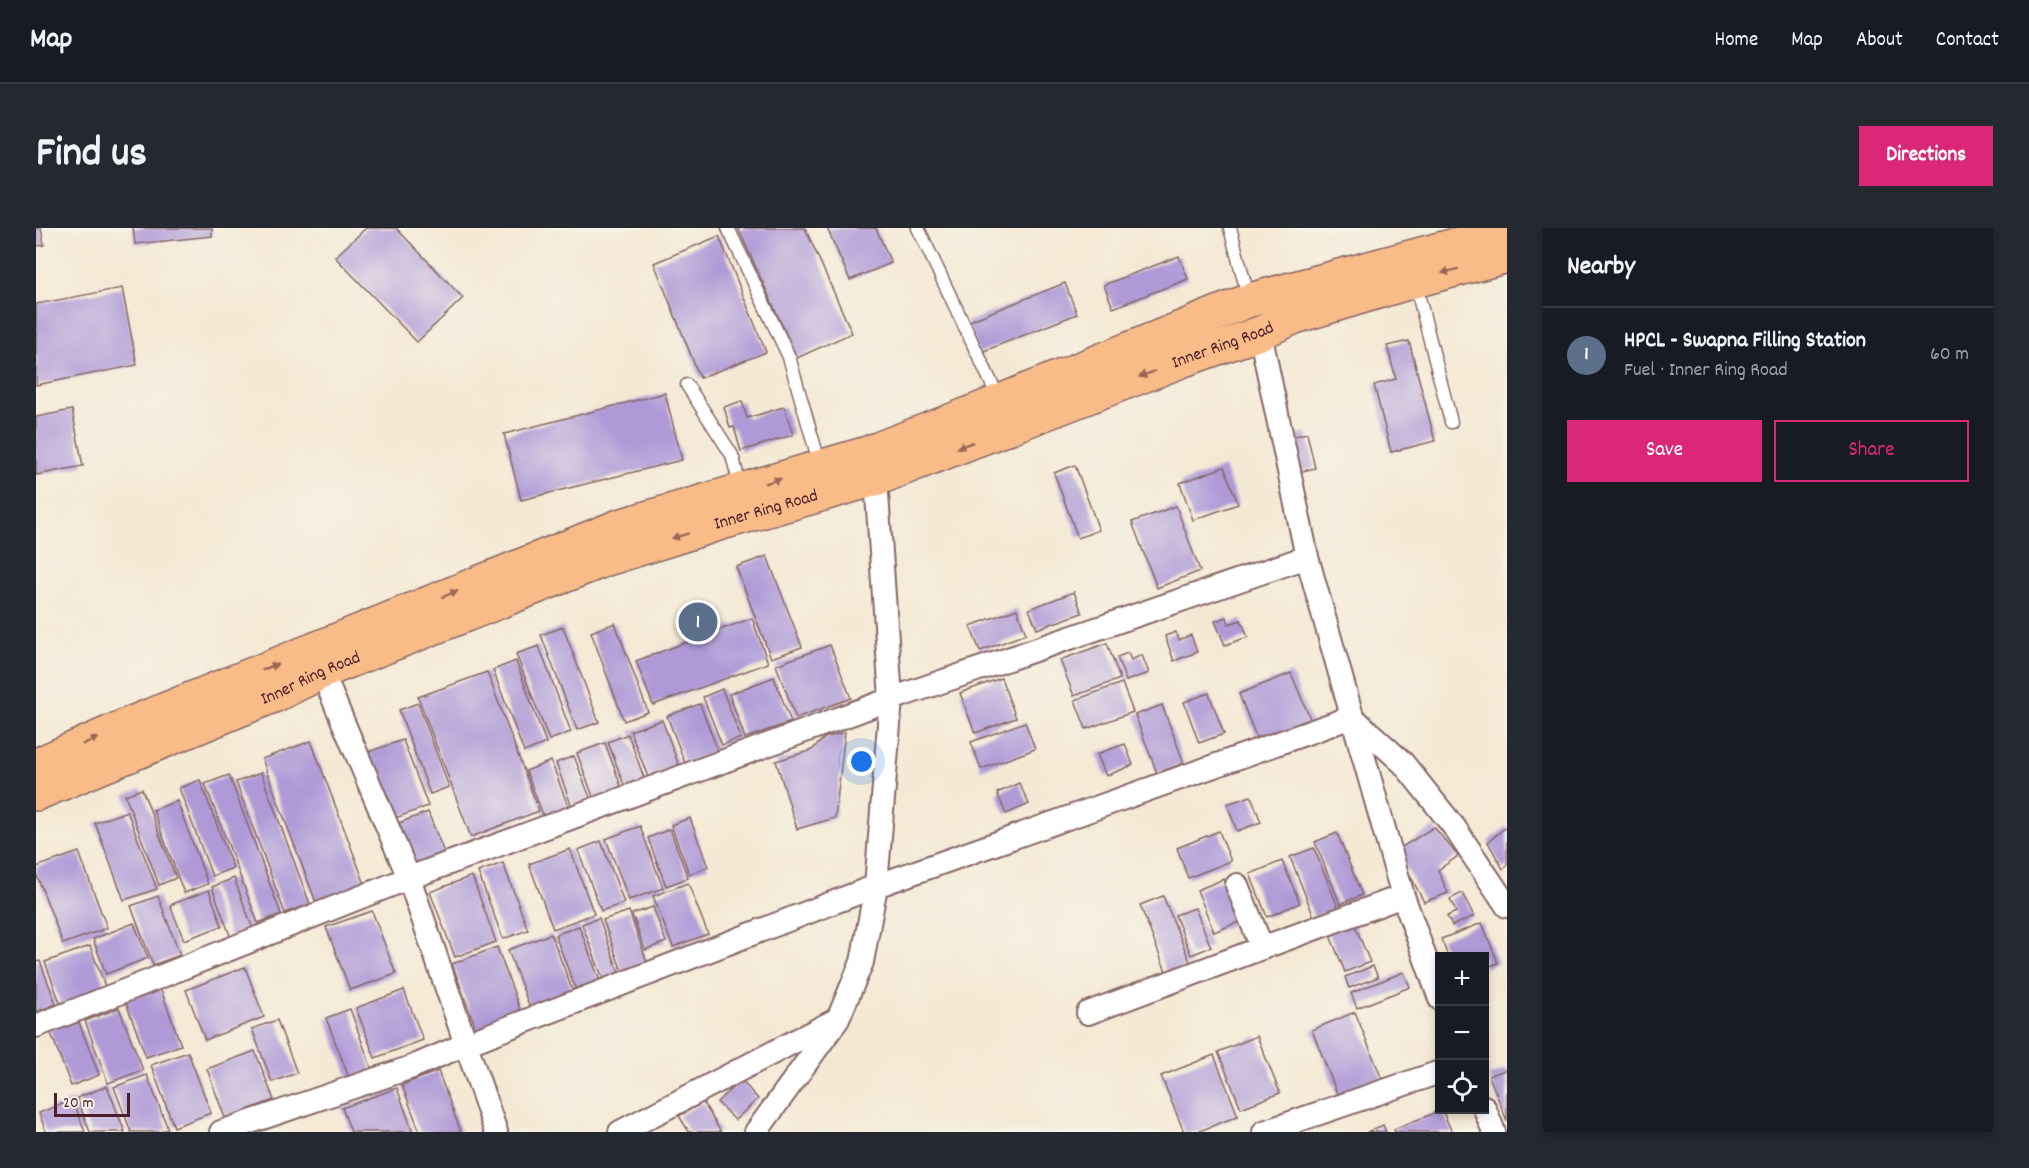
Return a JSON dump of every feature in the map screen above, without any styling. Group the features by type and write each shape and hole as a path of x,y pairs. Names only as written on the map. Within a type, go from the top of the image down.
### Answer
{"main road":[{"name":"Inner Ring Road","path":"36,765 139,720 618,526 821,466 872,466 1000,401 1250,300 1462,235 1507,231"},
{"name":"Inner Ring Road","path":"36,794 278,694 322,672 607,559 715,525 872,466 1260,333 1295,317 1507,256"}],"street":[{"path":"1260,333 1307,557 1403,896 1435,985"},
{"path":"756,1132 838,1019 862,962 876,886 891,699 872,466"},
{"path":"36,1026 409,878 891,699 1307,557"},
{"path":"322,672 409,878 496,1132"},
{"path":"221,1132 412,1067 466,1044 876,886 1352,717"},
{"path":"1352,717 1403,763 1454,826 1507,906"},
{"path":"1237,885 1262,948"},
{"path":"1088,1013 1403,896"},
{"path":"620,1132 838,1019"},
{"path":"1264,1132 1299,1127 1435,1074"},
{"path":"1488,1114 1494,1132"}],"lane":[{"path":"728,228 789,357 821,466"},
{"path":"918,228 1000,401"},
{"path":"1230,228 1250,300"},
{"path":"1414,281 1450,422"},
{"path":"687,385 732,455 741,490"}],"building":[{"path":"36,228 41,228 44,245 36,246"},
{"path":"133,228 212,228 212,236 135,244"},
{"path":"366,228 396,228 463,298 417,342 335,257"},
{"path":"738,228 805,228 852,333 797,358"},
{"path":"827,228 876,228 891,263 850,280"},
{"path":"719,236 766,352 700,378 654,263"},
{"path":"1179,256 1188,279 1113,308 1104,285"},
{"path":"1065,283 1077,314 979,353 967,322"},
{"path":"122,288 137,365 36,385 36,304"},
{"path":"1409,341 1435,441 1391,452 1374,385 1396,379 1387,346"},
{"path":"665,393 682,460 521,500 504,434"},
{"path":"742,401 747,418 784,407 793,435 741,451 734,427 730,428 724,407"},
{"path":"72,410 83,466 36,475 36,417"},
{"path":"1307,433 1315,468 1294,473 1286,438"},
{"path":"1075,465 1099,530 1078,538 1054,473"},
{"path":"1224,467 1238,504 1193,520 1180,483"},
{"path":"1176,506 1200,571 1157,588 1132,522"},
{"path":"767,556 802,647 771,658 736,567"},
{"path":"1074,592 1082,613 1037,629 1029,609"},
{"path":"1017,609 1026,634 980,651 970,626"},
{"path":"1227,617 1229,624 1241,620 1248,637 1225,645 1215,621"},
{"path":"752,618 768,663 653,705 636,661"},
{"path":"615,623 648,712 624,721 591,632"},
{"path":"563,627 599,722 577,730 541,635"},
{"path":"1176,632 1179,640 1191,635 1197,652 1174,661 1165,636"},
{"path":"1107,643 1120,679 1074,696 1060,660"},
{"path":"830,645 851,698 796,718 776,665"},
{"path":"539,646 571,732 549,740 516,654"},
{"path":"1128,653 1131,660 1142,655 1149,673 1126,681 1117,657"},
{"path":"516,661 546,743 524,752 493,670"},
{"path":"487,672 539,811 471,837 418,697"},
{"path":"1291,673 1312,723 1259,744 1239,694"},
{"path":"774,677 791,722 745,738 729,694"},
{"path":"1001,678 1016,718 975,733 960,693"},
{"path":"1122,683 1133,712 1086,729 1075,700"},
{"path":"722,689 741,738 722,745 703,697"},
{"path":"1209,693 1224,734 1199,743 1184,702"},
{"path":"418,703 449,787 430,794 399,710"},
{"path":"700,704 718,751 685,763 667,716"},
{"path":"1162,705 1184,763 1157,773 1135,715"},
{"path":"662,720 679,766 648,777 630,731"},
{"path":"1025,722 1035,749 981,769 971,742"},
{"path":"845,732 835,818 797,829 776,761 812,750 824,738"},
{"path":"628,734 647,786 627,793 608,742"},
{"path":"403,740 428,806 390,820 365,753"},
{"path":"311,741 366,887 317,905 262,759"},
{"path":"605,743 624,794 596,805 577,753"},
{"path":"1125,744 1133,765 1106,776 1097,754"},
{"path":"574,756 592,803 573,810 556,763"},
{"path":"551,761 570,811 545,820 526,771"},
{"path":"261,773 310,904 285,913 236,782"},
{"path":"229,775 281,914 258,923 205,784"},
{"path":"200,780 233,868 212,876 179,788"},
{"path":"1019,783 1029,804 1006,814 997,793"},
{"path":"142,789 176,878 159,885 125,795"},
{"path":"1251,796 1261,822 1237,831 1227,804"},
{"path":"177,801 208,884 184,893 153,810"},
{"path":"127,811 157,889 124,900 95,823"},
{"path":"428,812 445,855 415,866 399,823"},
{"path":"690,818 708,867 689,874 671,825"},
{"path":"640,826 663,888 629,900 606,839"},
{"path":"1507,826 1507,866 1503,869 1488,842"},
{"path":"1434,827 1458,856 1438,870 1448,893 1424,902 1397,850"},
{"path":"670,829 688,878 666,886 648,838"},
{"path":"1219,831 1231,861 1188,878 1177,848"},
{"path":"1337,833 1362,895 1340,904 1315,842"},
{"path":"601,841 624,903 601,911 578,850"},
{"path":"1314,848 1338,907 1314,917 1290,857"},
{"path":"570,849 594,914 553,929 529,864"},
{"path":"79,852 107,928 63,944 36,873 36,867"},
{"path":"1282,861 1300,903 1267,917 1250,874"},
{"path":"503,863 528,930 503,939 478,872"},
{"path":"472,876 496,942 455,957 430,892"},
{"path":"234,878 253,929 231,938 212,887"},
{"path":"1224,879 1241,921 1214,932 1197,890"},
{"path":"688,883 708,934 673,947 653,896"},
{"path":"209,890 222,926 184,940 170,905"},
{"path":"1462,893 1474,916 1452,926 1447,916 1456,912 1450,899"},
{"path":"158,896 180,955 153,965 131,906"},
{"path":"1163,896 1191,964 1167,974 1140,905"},
{"path":"653,907 666,942 645,950 632,914"},
{"path":"1195,908 1211,947 1191,955 1175,915"},
{"path":"372,911 396,974 350,990 326,927"},
{"path":"629,911 648,965 623,974 603,920"},
{"path":"599,918 619,973 603,979 582,924"},
{"path":"134,923 148,958 106,974 93,939"},
{"path":"1354,923 1370,962 1345,972 1329,933"},
{"path":"1482,923 1498,963 1489,966 1489,952 1446,952 1441,939"},
{"path":"579,926 600,981 576,990 555,935"},
{"path":"551,934 575,997 532,1013 508,950"},
{"path":"90,946 106,989 61,1005 45,962"},
{"path":"497,947 522,1015 477,1031 452,964"},
{"path":"40,961 56,1004 36,1012 36,962"},
{"path":"1373,966 1378,977 1349,988 1345,977"},
{"path":"245,967 264,1017 205,1040 186,990"},
{"path":"1404,972 1410,987 1357,1008 1351,993"},
{"path":"160,987 181,1045 146,1057 125,1000"},
{"path":"404,990 423,1040 375,1058 356,1008"},
{"path":"119,1008 143,1070 108,1083 85,1021"},
{"path":"350,1009 374,1075 351,1083 326,1018"},
{"path":"1355,1012 1382,1079 1338,1096 1312,1030"},
{"path":"77,1017 99,1075 71,1086 49,1028"},
{"path":"277,1020 297,1073 272,1082 252,1029"},
{"path":"1257,1036 1280,1093 1241,1108 1218,1052"},
{"path":"255,1051 274,1100 225,1118 207,1069"},
{"path":"188,1052 211,1113 174,1127 151,1065"},
{"path":"1214,1055 1238,1116 1197,1132 1184,1132 1161,1076"},
{"path":"1507,1069 1507,1121 1489,1076"},
{"path":"438,1071 461,1132 420,1132 402,1085"},
{"path":"147,1075 168,1129 160,1132 131,1132 114,1087"},
{"path":"741,1080 758,1099 735,1120 717,1102"},
{"path":"107,1086 125,1132 90,1132 77,1098"},
{"path":"397,1088 413,1132 351,1132 342,1108"},
{"path":"73,1100 85,1132 46,1132 39,1113"},
{"path":"703,1102 721,1132 689,1132 679,1116"},
{"path":"1435,1113 1444,1114 1452,1132 1395,1132 1394,1129"},
{"path":"1383,1125 1386,1132 1367,1132"}],"place":[{"name":"HPCL - Swapna Filling Station","path":"698,622"}]}
